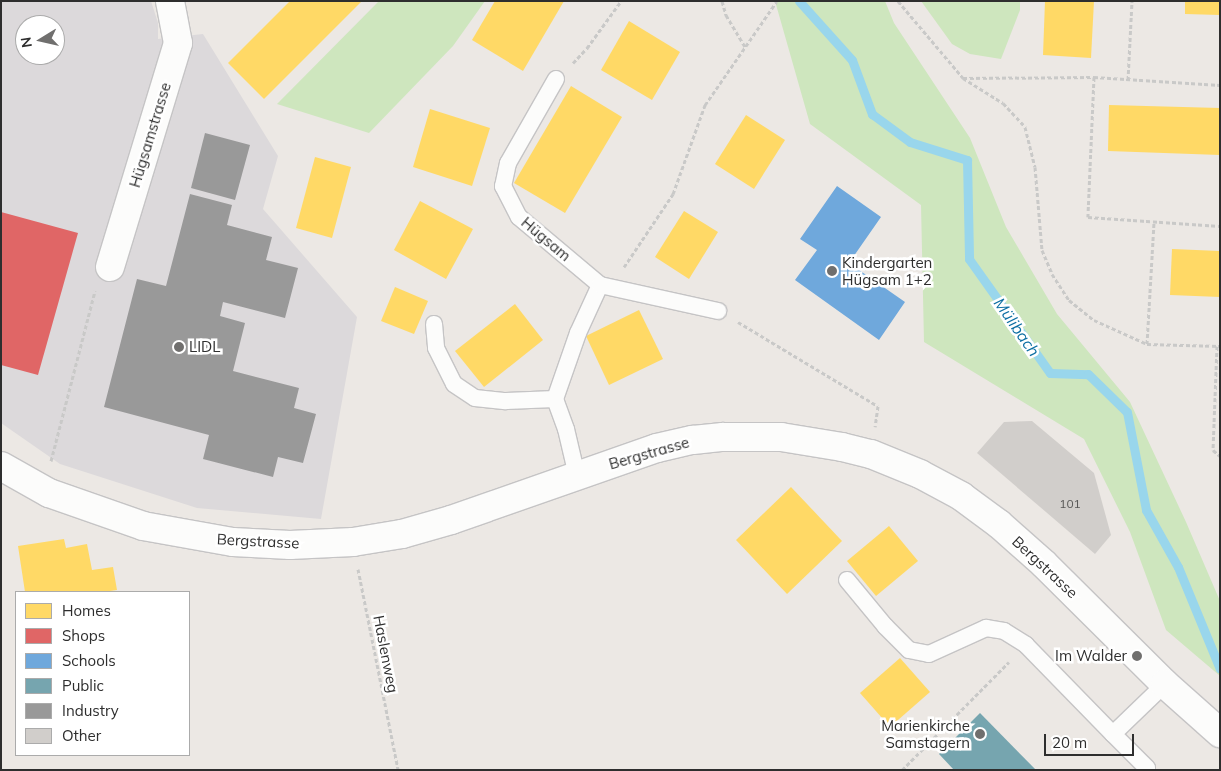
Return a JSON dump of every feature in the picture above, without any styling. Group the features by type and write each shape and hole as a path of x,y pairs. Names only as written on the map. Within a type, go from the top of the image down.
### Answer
{"main road":[{"name":"Hügsamstrasse","path":"110,267 178,44 170,1"},
{"name":"Bergstrasse","path":"1,466 49,492 143,526 233,542 290,545 352,542 402,534 451,520 657,448 693,440 723,437 781,437 842,447 872,454 920,474 961,496 1000,524 1044,564 1165,684 1220,733"}],"lane":[{"name":"Hügsam","path":"556,79 508,163 503,186 519,217 600,285 718,311"},
{"path":"578,476 566,429 555,399 578,333 600,285"},
{"path":"434,324 436,348 454,384 475,398 506,401 555,399"},
{"path":"847,580 885,626 909,650 929,654 986,628 1004,631 1026,645 1147,768 1146,770"},
{"path":"1113,734 1165,684"}],"path":[{"path":"556,79 587,48 621,1"},
{"path":"722,1 726,15 745,47"},
{"path":"600,285 623,268 673,194 705,104 777,1"},
{"path":"898,1 963,78 1003,103 1025,127 1035,167 1042,250 1052,274 1069,300 1094,320 1147,344 1219,346 1213,450 1220,456"},
{"path":"1128,80 1132,1"},
{"path":"963,78 1094,78 1220,85"},
{"path":"1094,78 1088,218 1220,226"},
{"path":"1147,344 1154,222"},
{"path":"51,462 96,288 110,267"},
{"path":"718,311 878,406 872,454"},
{"name":"Haslenweg","path":"352,542 398,770"},
{"path":"902,770 1026,645"}],"shaded area":[{"path":"1,1 151,1 158,23 158,39 203,34 278,156 263,209 357,317 321,519 197,508 60,464 1,423"}],"green space":[{"path":"379,1 485,1 453,46 369,133 277,104"},
{"path":"775,1 885,1 894,23 970,138 1006,227 1057,314 1130,402 1186,522 1220,601 1220,676 1166,630 1130,532 1084,439 924,342 921,205 810,124"},
{"path":"921,1 1020,1 1020,10 1001,59 970,54 952,44"}],"building: Homes":[{"path":"290,1 362,1 264,99 228,63"},
{"path":"495,1 564,1 523,71 472,40"},
{"path":"1045,1 1094,1 1091,58 1043,55"},
{"path":"1185,1 1220,1 1220,15 1185,14"},
{"path":"629,21 680,52 652,100 601,70"},
{"path":"571,86 622,117 565,213 514,183"},
{"path":"1109,105 1220,108 1220,155 1108,151"},
{"path":"430,109 490,128 472,186 413,167"},
{"path":"746,115 785,140 754,189 715,164"},
{"path":"315,157 351,167 332,238 296,228"},
{"path":"420,201 473,229 446,279 394,250"},
{"path":"684,211 718,232 689,279 655,257"},
{"path":"1172,249 1220,251 1220,297 1170,295"},
{"path":"395,287 428,301 414,334 381,321"},
{"path":"515,304 543,340 484,387 455,351"},
{"path":"639,310 663,359 609,385 586,336"},
{"path":"791,487 842,541 787,594 736,540"},
{"path":"889,526 918,561 876,596 847,561"},
{"path":"64,539 66,548 87,544 92,570 113,567 117,590 25,591 18,546"},
{"path":"900,658 930,692 890,727 860,693"}],"building: Shops":[{"path":"1,212 78,233 38,375 1,365"}],"building: Schools":[{"name":"Kindergarten Hügsam 1+2","path":"837,186 881,217 849,263 905,302 879,340 795,280 817,250 800,239"}],"building: Public":[{"name":"Marienkirche Samstagern","path":"980,713 1036,770 954,770 939,754"}],"building: Industry":[{"path":"205,133 250,145 235,200 191,188"},
{"name":"LIDL","path":"190,194 232,205 227,225 272,237 266,260 298,268 285,318 223,302 220,316 245,323 233,371 299,388 294,408 316,414 303,463 278,457 273,477 203,459 209,435 104,407 137,279 166,286"}],"building: Other":[{"path":"1032,421 1094,473 1111,535 1095,554 977,453 1004,422"}],"waterway":[{"name":"Mülibach","path":"799,1 852,60 872,114 910,142 967,160 969,259 1050,373 1088,374 1127,412 1146,510 1178,567 1220,669"}],"place":[{"name":"Kindergarten Hügsam 1+2","path":"832,271"},
{"name":"LIDL","path":"179,347"},
{"name":"Im Walder","path":"1137,656"},
{"name":"Marienkirche Samstagern","path":"980,734"}]}
